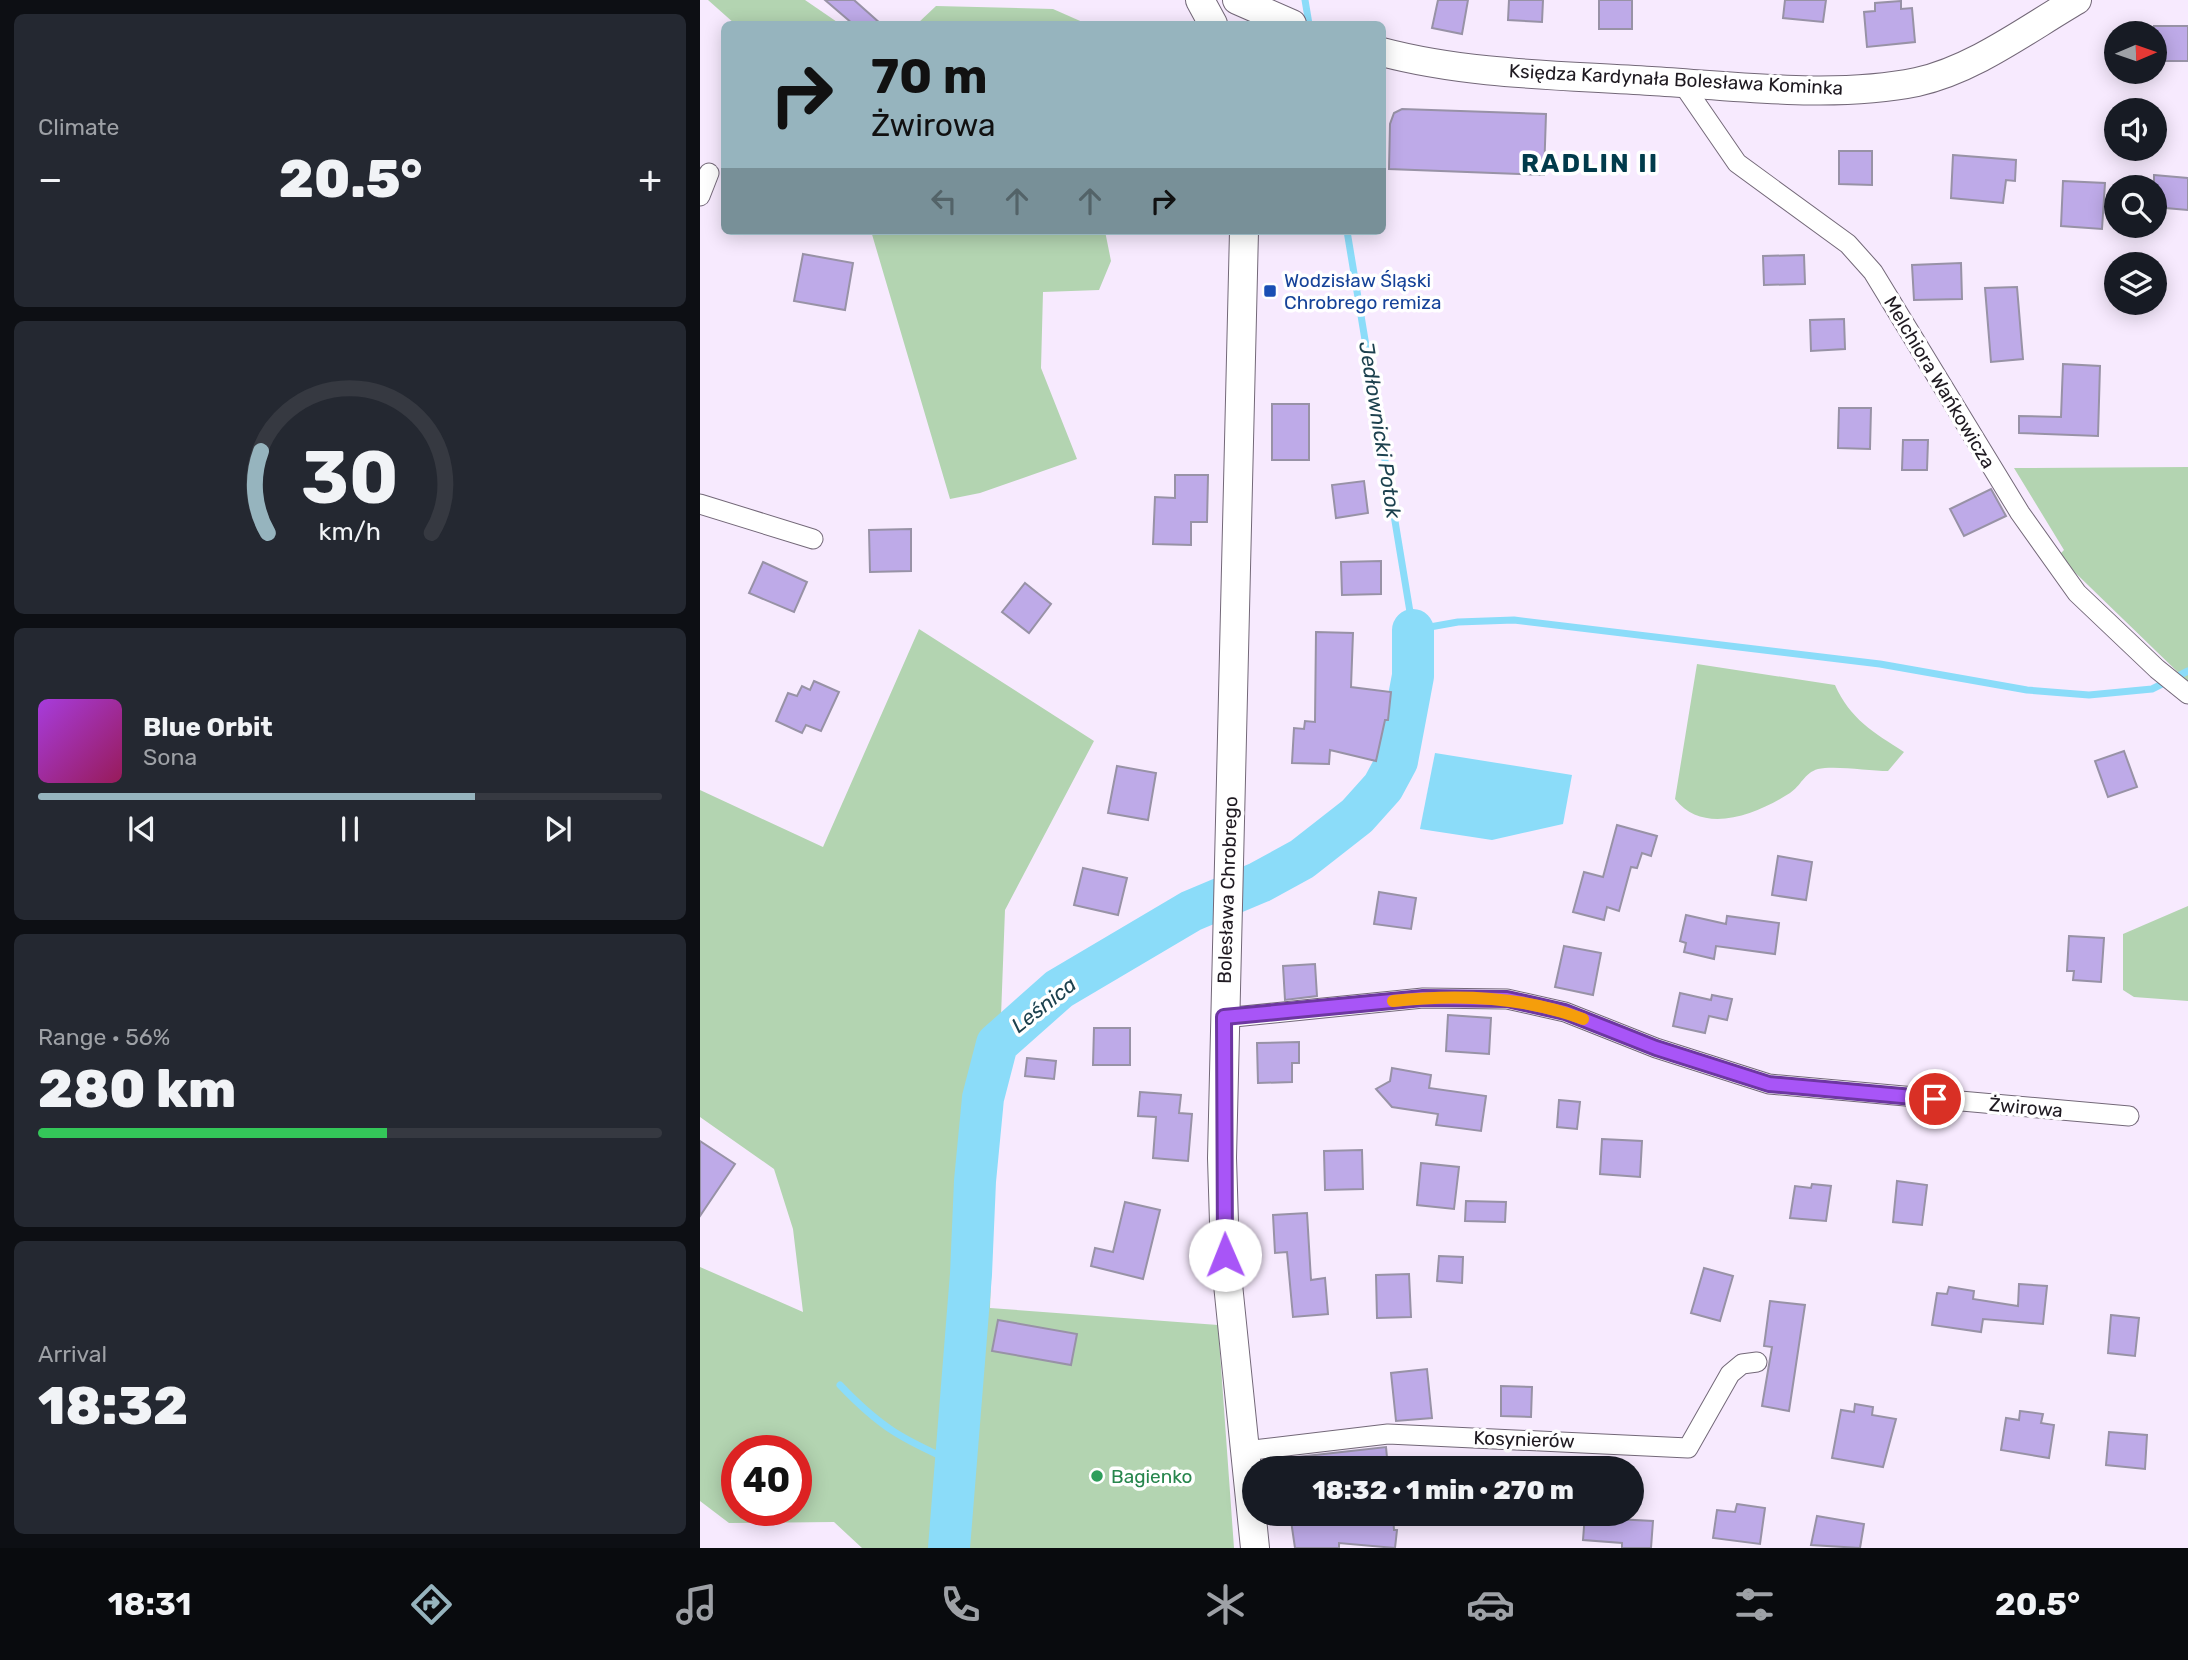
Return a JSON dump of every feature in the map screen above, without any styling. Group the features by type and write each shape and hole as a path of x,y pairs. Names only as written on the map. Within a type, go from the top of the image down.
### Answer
{"street":[{"path":"1199,0 1211,21"},
{"name":"Księdza Kardynała Bolesława Kominka","path":"1386,53 1428,64 1682,83 1805,88 1868,87 1917,81 1968,64 2077,0"},
{"path":"1246,11 1281,21"},
{"name":"Melchiora Wańkowicza","path":"1682,83 1737,163 1848,244 1872,272 2020,513 2077,593 2184,691"},
{"path":"700,197 709,173"},
{"name":"Bolesława Chrobrego","path":"1244,235 1241,445 1224,1017 1225,1255 1255,1548"},
{"path":"700,503 813,539"},
{"name":"Żwirowa","path":"1224,1017 1423,998 1507,999 1565,1012 1656,1048 1769,1084 2129,1116"},
{"name":"Kosynierów","path":"1245,1451 1388,1434 1688,1448 1730,1374 1742,1364 1758,1362"}],"green space":[{"path":"708,0 805,0 836,21 732,21"},
{"path":"936,6 1053,9 1080,21 920,21"},
{"path":"872,235 1106,235 1111,261 1099,290 1043,292 1041,368 1077,459 980,493 950,499"},
{"path":"2188,467 2188,682 2058,556 2064,550 2014,468"},
{"path":"919,629 1094,741 1005,910 990,1308 1218,1325 1234,1548 862,1548 834,1522 812,1522 812,1435 721,1435 721,1517 700,1501 700,1267 803,1312 793,1229 774,1169 700,1117 700,790 823,847"},
{"path":"1697,664 1835,685 1855,716 1904,752 1888,771 1818,769 1809,773 1790,793 1762,808 1731,818 1701,817 1687,810 1675,799"},
{"path":"2188,906 2188,1001 2134,997 2123,990 2123,934"}],"water":[{"path":"1435,753 1572,775 1563,824 1492,840 1420,829"}],"building":[{"path":"825,0 854,0 878,21 850,21"},
{"path":"1438,0 1468,0 1462,34 1432,28"},
{"path":"1509,0 1543,0 1542,22 1508,20"},
{"path":"1599,0 1632,0 1632,29 1599,29"},
{"path":"1785,0 1826,0 1823,22 1783,18"},
{"path":"1901,1 1901,9 1912,8 1915,42 1867,47 1864,12 1875,11 1875,3"},
{"path":"2167,26 2188,26 2188,61 2167,61"},
{"path":"1402,109 1546,114 1544,175 1389,169 1390,124 1394,113"},
{"path":"1839,151 1872,151 1872,185 1839,184"},
{"path":"1953,155 2016,160 2015,181 2006,180 2003,203 1951,198"},
{"path":"2167,176 2188,178 2188,210 2167,208"},
{"path":"2063,181 2104,183 2102,229 2061,226"},
{"path":"803,254 853,263 845,310 794,301"},
{"path":"1804,255 1805,284 1764,285 1763,256"},
{"path":"1961,263 1962,299 1914,300 1912,265"},
{"path":"2017,287 2023,359 1991,362 1985,288"},
{"path":"1844,319 1845,349 1811,351 1810,320"},
{"path":"2063,364 2100,366 2098,436 2019,433 2019,416 2061,417"},
{"path":"1272,404 1309,404 1309,460 1272,460"},
{"path":"1839,408 1871,408 1870,449 1838,448"},
{"path":"1903,440 1928,440 1927,470 1902,470"},
{"path":"1175,475 1208,475 1207,522 1191,522 1191,545 1153,544 1155,497 1175,498"},
{"path":"1364,481 1368,513 1336,518 1332,485"},
{"path":"1991,489 2006,516 1964,536 1950,509"},
{"path":"911,529 911,571 870,572 869,530"},
{"path":"1381,561 1381,594 1342,595 1341,562"},
{"path":"763,562 807,582 794,612 749,593"},
{"path":"1025,583 1051,604 1029,633 1002,612"},
{"path":"1316,632 1353,633 1351,687 1391,692 1388,720 1385,720 1376,761 1330,750 1329,764 1292,763 1294,728 1304,729 1305,721 1315,722"},
{"path":"814,681 839,692 821,731 806,725 802,733 776,721 788,693 797,696 802,686 810,690"},
{"path":"2124,751 2137,787 2108,797 2095,761"},
{"path":"1117,766 1156,773 1148,820 1108,813"},
{"path":"1617,825 1657,836 1651,856 1642,853 1637,868 1631,867 1619,911 1607,907 1604,920 1573,912 1584,872 1603,877"},
{"path":"1778,856 1812,862 1806,900 1772,895"},
{"path":"1083,868 1127,878 1118,915 1074,905"},
{"path":"1379,892 1416,898 1411,929 1374,924"},
{"path":"1686,915 1726,924 1727,916 1779,923 1775,954 1716,946 1714,959 1684,952 1686,943 1680,941"},
{"path":"2069,936 2104,938 2101,982 2073,980 2074,971 2067,971"},
{"path":"1564,946 1601,953 1593,995 1555,987"},
{"path":"1315,964 1317,996 1285,1000 1283,966"},
{"path":"1680,993 1711,1000 1712,995 1732,999 1727,1020 1709,1016 1705,1033 1673,1026"},
{"path":"1448,1015 1491,1018 1489,1054 1446,1051"},
{"path":"1094,1028 1130,1028 1130,1065 1093,1065"},
{"path":"1299,1042 1299,1063 1292,1063 1292,1082 1258,1083 1257,1043"},
{"path":"1027,1058 1056,1061 1054,1079 1025,1076"},
{"path":"1392,1068 1431,1075 1429,1088 1486,1096 1481,1131 1436,1125 1438,1114 1392,1107 1376,1089 1390,1081"},
{"path":"1140,1092 1181,1095 1179,1113 1192,1114 1188,1161 1153,1158 1156,1117 1138,1116"},
{"path":"1559,1100 1580,1102 1577,1129 1557,1127"},
{"path":"1602,1139 1642,1141 1640,1177 1600,1174"},
{"path":"700,1141 735,1164 700,1216"},
{"path":"1362,1150 1363,1189 1325,1190 1324,1151"},
{"path":"1421,1163 1459,1167 1454,1209 1417,1205"},
{"path":"1897,1181 1927,1185 1922,1225 1893,1222"},
{"path":"1812,1184 1831,1186 1826,1221 1790,1218 1795,1186 1811,1188"},
{"path":"1466,1201 1506,1202 1505,1222 1465,1221"},
{"path":"1125,1202 1160,1210 1143,1279 1091,1266 1095,1248 1113,1252"},
{"path":"1307,1213 1311,1280 1325,1278 1328,1314 1293,1317 1287,1252 1275,1253 1273,1215"},
{"path":"1439,1256 1463,1257 1462,1283 1437,1281"},
{"path":"1704,1268 1733,1276 1720,1321 1691,1313"},
{"path":"1409,1274 1411,1317 1377,1318 1376,1275"},
{"path":"2019,1284 2047,1286 2043,1324 1983,1319 1981,1332 1932,1325 1937,1293 1947,1294 1949,1287 1974,1291 1973,1299 2018,1306"},
{"path":"1770,1301 1805,1305 1789,1411 1762,1406 1772,1347 1764,1346"},
{"path":"2111,1315 2139,1318 2135,1356 2108,1353"},
{"path":"998,1320 1077,1334 1071,1365 992,1351"},
{"path":"1427,1369 1432,1418 1396,1421 1391,1373"},
{"path":"1501,1386 1532,1387 1531,1417 1501,1416"},
{"path":"1855,1404 1873,1407 1872,1415 1896,1419 1883,1467 1832,1458 1841,1410 1854,1412"},
{"path":"2020,1411 2043,1414 2041,1423 2054,1425 2049,1458 2001,1450 2006,1418 2019,1420"},
{"path":"2109,1432 2147,1435 2145,1469 2106,1465"},
{"path":"1386,1447 1387,1456 1306,1456"},
{"path":"1737,1504 1765,1508 1760,1544 1713,1538 1717,1510 1735,1512"},
{"path":"1817,1516 1864,1524 1860,1548 1811,1545"},
{"path":"1644,1521 1653,1521 1651,1548 1622,1548 1622,1543 1583,1540 1584,1526 1644,1526"},
{"path":"1292,1526 1394,1526 1394,1530 1397,1530 1395,1548 1339,1543 1339,1548 1295,1548"}],"waterway":[{"name":"Jedłownicki Potok","path":"1305,0 1308,21"},
{"path":"1348,235 1413,630 1458,622 1514,620 1880,664 2027,690 2089,695 2152,689 2188,671"},
{"name":"Leśnica","path":"949,1548 971,1274 975,1181 983,1098 997,1044 1059,989 1191,911 1260,882 1302,859 1357,816 1383,787 1397,761 1413,676 1413,630"},
{"path":"840,1385 893,1431 956,1463"}],"slow traffic":[{"path":"1393,1001 1423,998 1507,999 1565,1012 1583,1019"}],"place":[{"name":"Wodzisław Śląski Chrobrego remiza","path":"1270,291"},
{"name":"Bagienko","path":"1097,1476"}],"district":[{"name":"RADLIN II","path":"1590,163"}],"route":[{"path":"1225,1255 1222,1158 1224,1017 1322,1010 1423,998 1507,999 1565,1012 1656,1048 1769,1084 1935,1099"}]}
